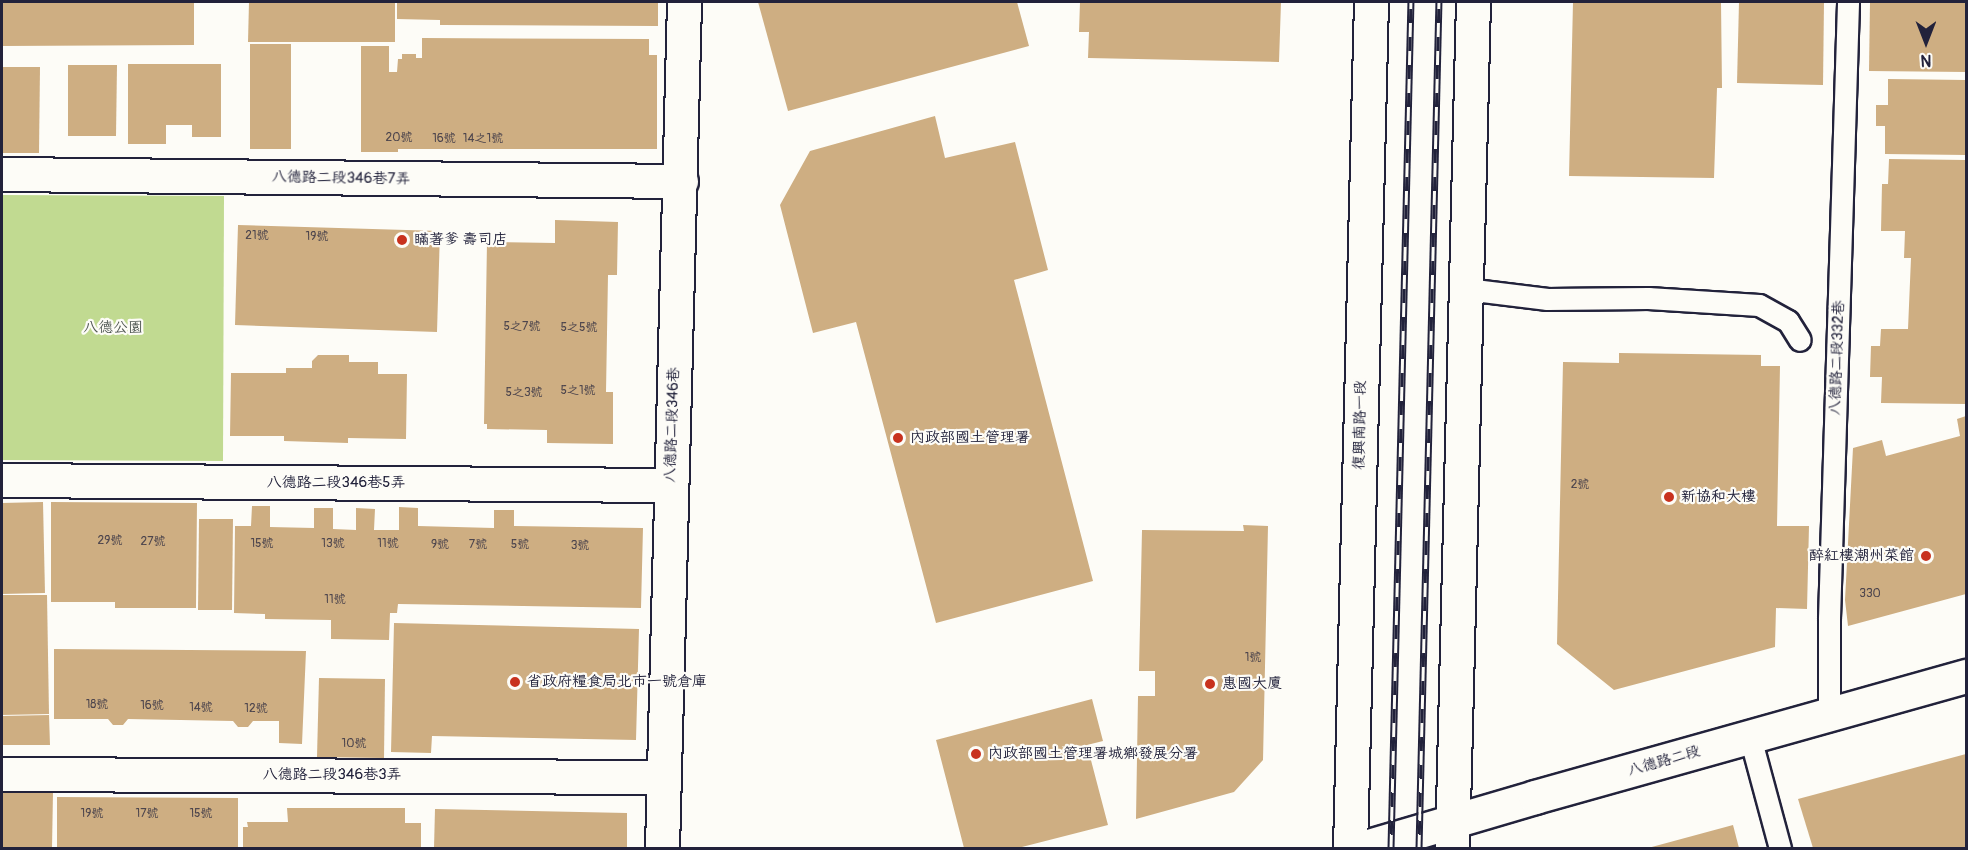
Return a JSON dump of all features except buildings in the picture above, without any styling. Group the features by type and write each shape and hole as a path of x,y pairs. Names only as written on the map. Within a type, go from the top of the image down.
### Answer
{"street":[{"name":"八德路二段346巷","path":"662,849 684,2"},
{"name":"復興南路一段","path":"1350,849 1371,2"},
{"path":"1452,836 1473,2"},
{"name":"八德路二段346巷7弄","path":"2,174 681,182"},
{"name":"八德路二段346巷5弄","path":"2,480 670,485"},
{"name":"八德路二段","path":"1362,849 1452,836 1535,797 1966,676"},
{"name":"八德路二段346巷3弄","path":"2,774 663,777"}],"lane":[{"name":"八德路二段332巷","path":"1828,715 1828,618 1848,2"},
{"path":"1466,289 1547,299 1648,298 1759,304 1788,321 1800,340"},
{"path":"1750,737 1780,849"}],"green space":[{"name":"八德公園","path":"2,195 224,196 223,461 2,460"}],"railway":[{"path":"1391,848 1411,2"},
{"path":"1419,848 1439,2"}],"place":[{"name":"瞞著爹 壽司店","path":"402,240"},
{"name":"內政部國土管理署","path":"898,438"},
{"name":"新協和大樓","path":"1669,497"},
{"name":"醉紅樓潮州菜館","path":"1926,556"},
{"name":"省政府糧食局北市一號倉庫","path":"515,682"},
{"name":"惠國大廈","path":"1210,684"},
{"name":"內政部國土管理署城鄉發展分署","path":"976,754"}]}
